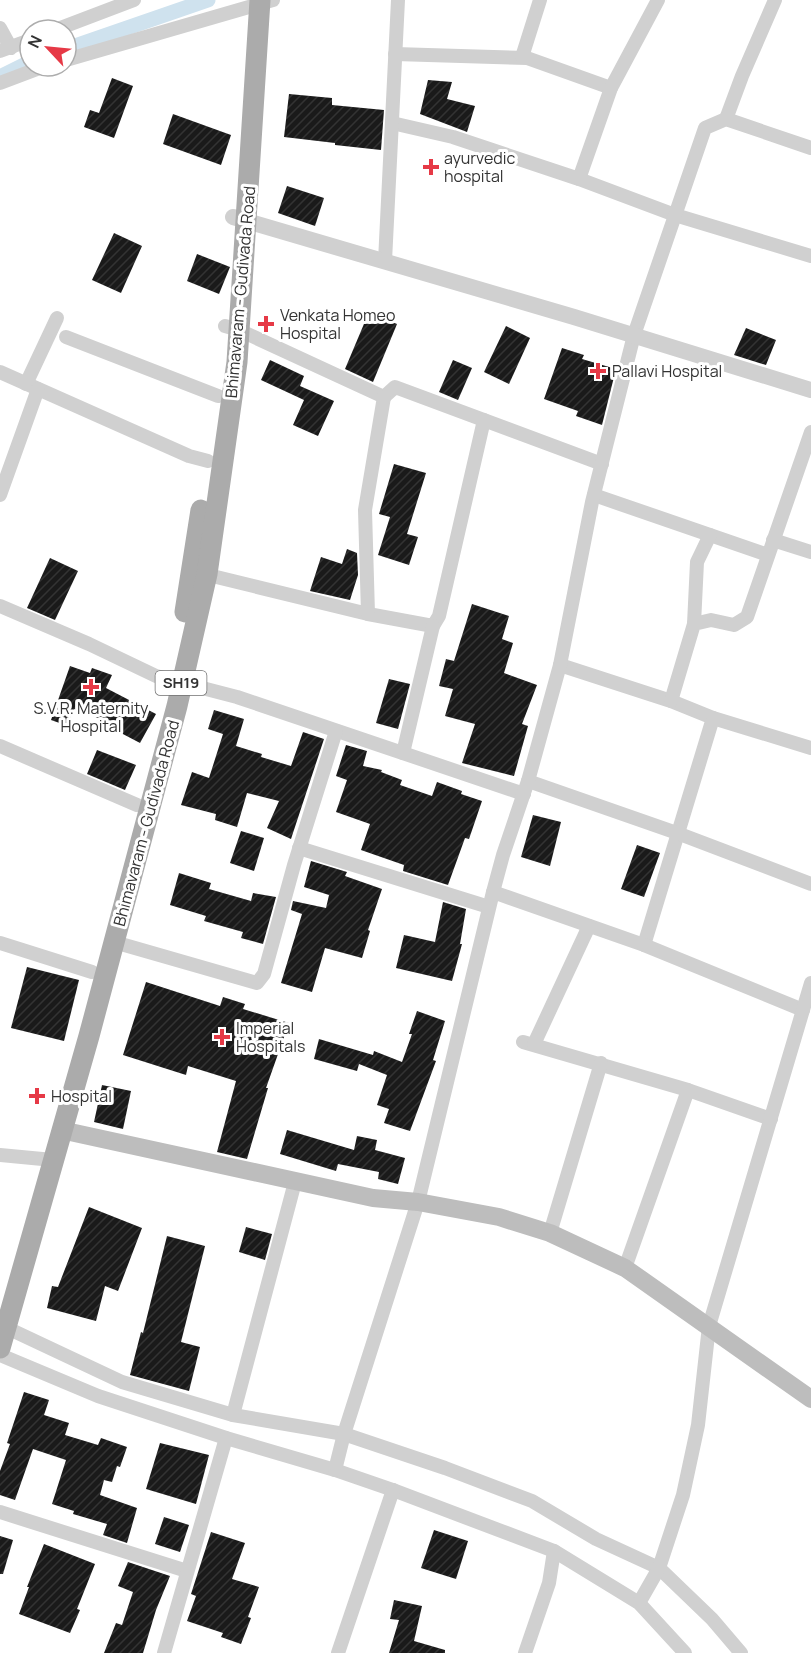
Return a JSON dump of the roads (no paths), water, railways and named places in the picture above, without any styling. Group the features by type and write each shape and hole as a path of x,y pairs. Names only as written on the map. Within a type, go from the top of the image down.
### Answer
{"main road":[{"name":"Bhimavaram - Gudivada Road","path":"0,1296 55,1128 76,1033 137,805 175,682 198,617 199,573 208,461 224,361 232,328 257,2"},
{"name":"Bhimavaram - Gudivada Road","path":"199,573 237,362 232,328"},
{"name":"Bhimavaram - Gudivada Road","path":"55,1128 90,1036 175,682"},
{"path":"55,1128 373,1198 418,1202 499,1217 550,1233 625,1268 811,1400"},
{"name":"Bhimavaram - Gudivada Road","path":"1,1342 46,1159"}],"street":[{"path":"78,21 134,0"},
{"path":"386,261 398,0"},
{"path":"522,57 540,0"},
{"path":"579,178 611,88 658,0"},
{"path":"335,1470 344,1434 418,1202 489,907 560,665 594,495 634,335 705,129 726,119 775,0"},
{"path":"78,56 257,2"},
{"path":"0,27 6,49"},
{"path":"395,54 522,57 611,88"},
{"path":"0,83 18,76"},
{"path":"726,119 811,148"},
{"path":"392,123 453,137 579,178 675,215 811,256"},
{"path":"240,219 634,335 811,390"},
{"path":"0,495 32,387 57,318"},
{"path":"232,328 384,397"},
{"path":"66,337 218,396"},
{"path":"0,372 189,456 208,461"},
{"path":"368,614 365,510 374,444 384,397 395,387 602,464"},
{"path":"403,753 433,626 439,616 484,420"},
{"path":"694,624 711,621 735,625 747,617 811,432"},
{"path":"594,495 768,555"},
{"path":"671,701 694,624 697,562 710,535"},
{"path":"773,540 811,552"},
{"path":"199,573 368,614 433,626"},
{"path":"0,606 175,682 237,697 403,753 526,787 677,834 811,884"},
{"path":"560,665 671,701 713,718 811,748"},
{"path":"644,945 713,718"},
{"path":"114,942 257,983 264,974 299,848 336,730"},
{"path":"0,746 137,805"},
{"path":"299,848 489,907"},
{"path":"493,892 644,945 803,1010"},
{"path":"589,926 529,1043 688,1089 771,1119"},
{"path":"0,944 92,972"},
{"path":"639,1603 658,1568 683,1495 698,1425 709,1326 811,983"},
{"path":"550,1233 601,1063"},
{"path":"625,1268 688,1089"},
{"path":"0,1155 46,1159"},
{"path":"233,1415 295,1182"},
{"path":"1,1342 122,1382 233,1415 344,1434 445,1468 532,1501 596,1539 658,1568 711,1619 741,1653"},
{"path":"1,1342 98,1396 226,1438 335,1470 554,1551 639,1603 685,1653"},
{"path":"164,1653 226,1438"},
{"path":"338,1653 393,1490"},
{"path":"0,1512 187,1571"},
{"path":"525,1653 549,1583 554,1551"}],"waterway":[{"path":"78,45 208,0"},
{"path":"0,77 18,68"}],"place":[{"name":"ayurvedic hospital","path":"431,167"},
{"name":"Venkata Homeo Hospital","path":"266,324"},
{"name":"Pallavi Hospital","path":"598,371"},
{"name":"S.V.R. Maternity Hospital","path":"91,687"},
{"name":"Imperial Hospitals","path":"222,1037"},
{"name":"Hospital","path":"37,1096"}]}
